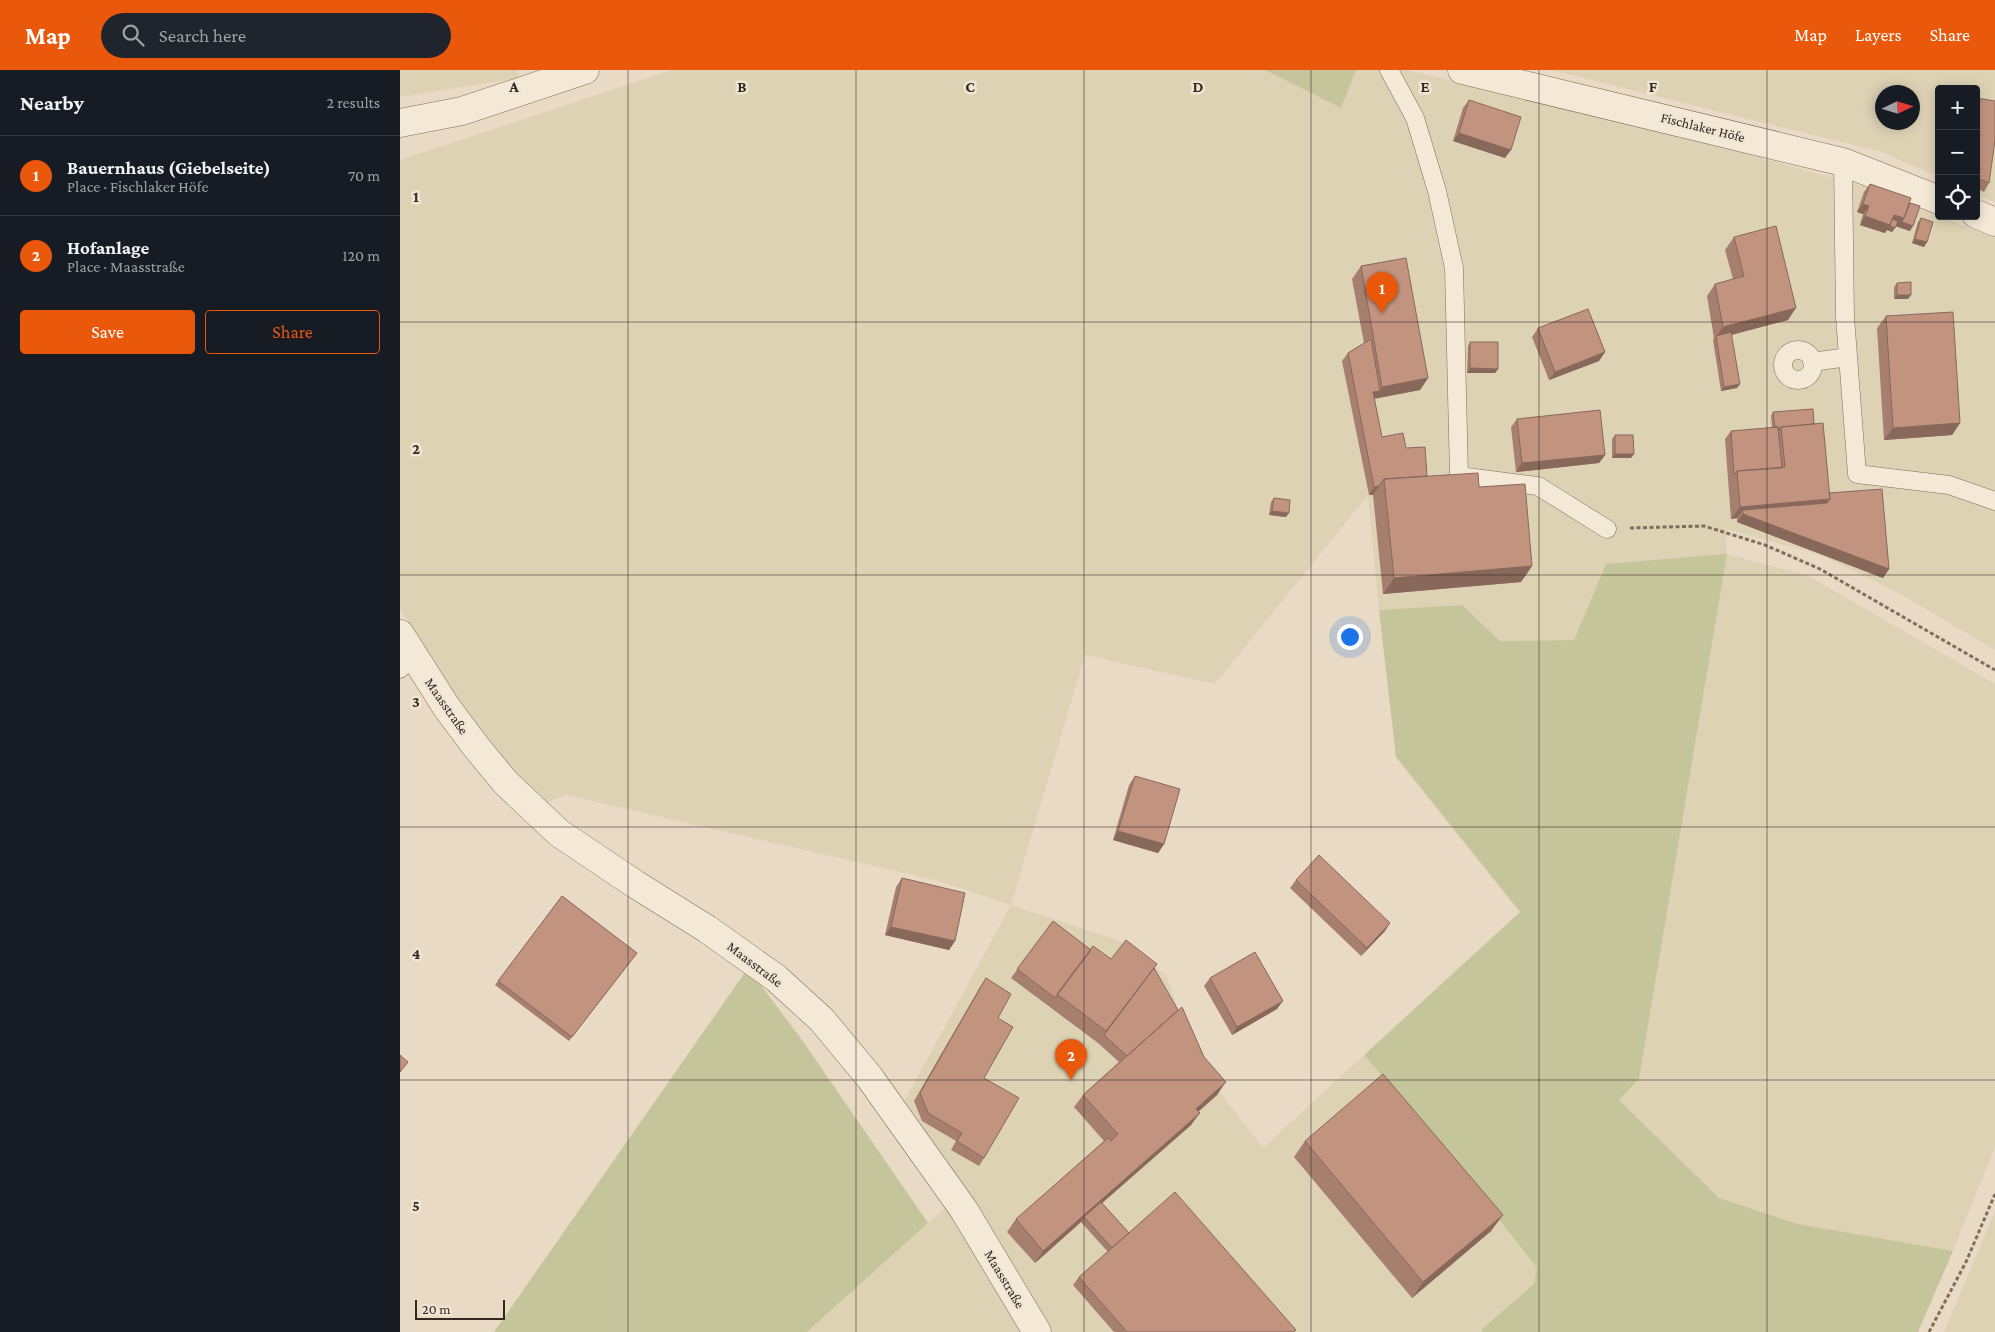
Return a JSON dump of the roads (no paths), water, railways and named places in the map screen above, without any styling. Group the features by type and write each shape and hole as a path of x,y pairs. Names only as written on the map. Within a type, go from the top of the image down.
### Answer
{"street":[{"path":"400,123 462,111 585,70"},
{"name":"Fischlaker Höfe","path":"1462,70 1843,162 1935,198"},
{"path":"1980,216 1995,222"},
{"name":"Maasstraße","path":"404,653 506,783 559,833 707,929 776,978 822,1020 870,1078 964,1210 1037,1332"}],"lane":[{"path":"1389,70 1415,118 1437,191 1454,268 1459,476 1538,486 1607,529"},
{"path":"1843,162 1848,357 1856,474 1949,485 1995,501"},
{"path":"1812,362 1848,357"}],"place":[{"name":"Bauernhaus (Giebelseite)","path":"1382,313"},
{"name":"Hofanlage","path":"1071,1080"}]}
